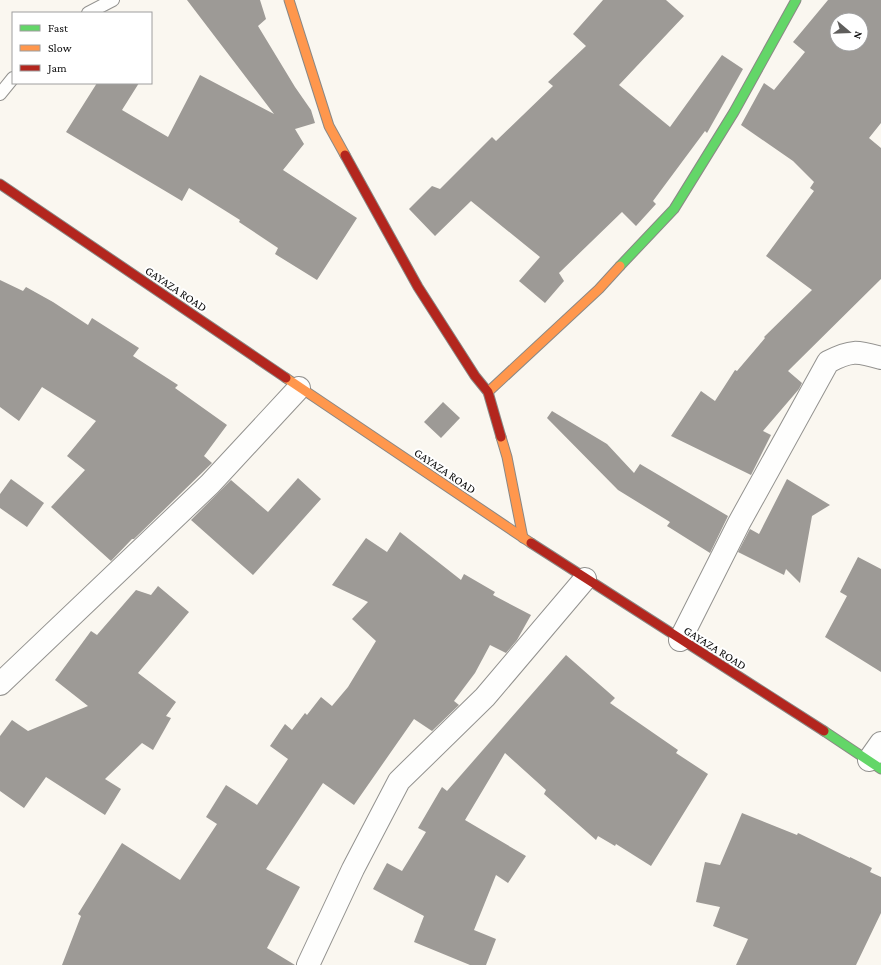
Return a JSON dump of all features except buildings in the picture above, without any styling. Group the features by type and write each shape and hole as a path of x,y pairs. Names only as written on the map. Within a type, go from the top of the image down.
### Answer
{"street":[{"path":"289,0 329,126 418,287 475,376 488,392 507,457 523,538"},
{"path":"488,392 599,289 674,209 734,112 796,0"},
{"name":"GAYAZA ROAD","path":"0,184 299,388 585,579 680,640 877,757"},
{"path":"680,640 739,523 828,362 843,354 861,352 881,358"},
{"path":"0,684 210,484 299,388"},
{"path":"308,965 353,869 399,781 485,697 585,579"}],"lane":[{"path":"90,12 113,0"},
{"path":"0,94 12,79"}],"traffic: fast":[{"path":"620,266 674,209 734,112 796,0"},
{"path":"824,731 881,769"}],"traffic: slow":[{"path":"289,0 329,126 345,155"},
{"path":"488,392 599,289 620,266"},
{"path":"286,378 531,543"},
{"path":"501,437 507,457 523,538"}],"traffic: jam":[{"path":"345,155 418,287 475,376 488,392 501,437"},
{"path":"0,184 286,378"},
{"path":"531,543 824,731"}]}
